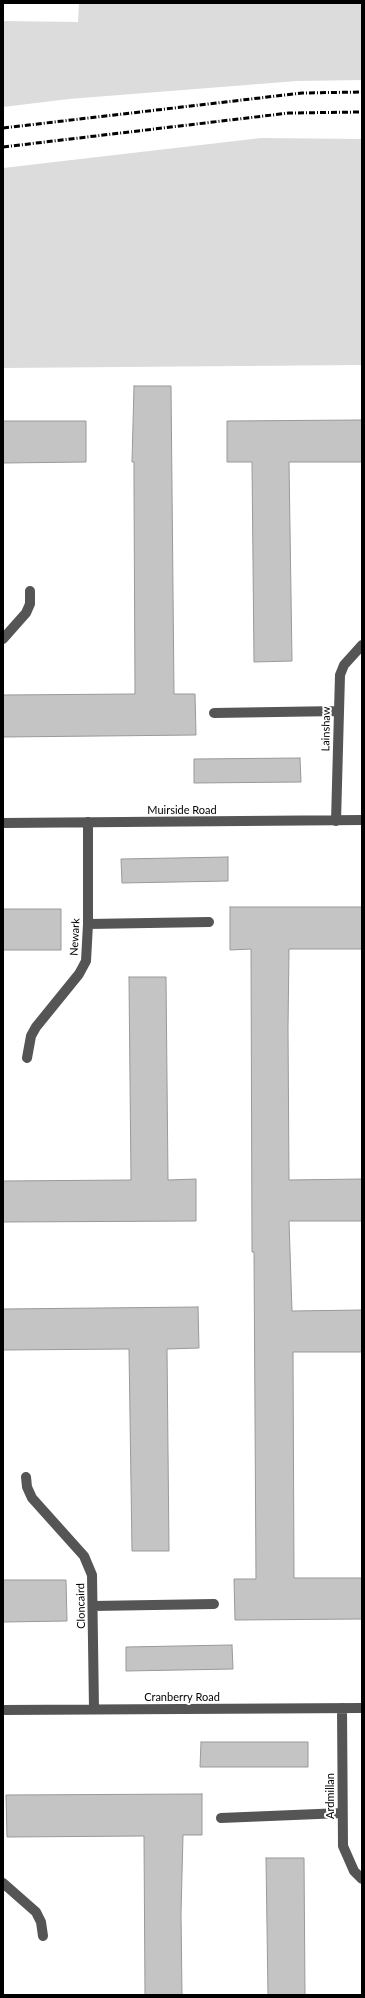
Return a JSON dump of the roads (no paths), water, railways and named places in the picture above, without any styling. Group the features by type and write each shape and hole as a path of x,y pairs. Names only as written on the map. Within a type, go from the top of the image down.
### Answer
{"street":[{"path":"3,639 26,613 30,604 30,591"},
{"name":"Lainshaw","path":"336,821 340,674 344,665 362,645"},
{"path":"214,713 338,711"},
{"name":"Muirside Road","path":"3,823 362,820"},
{"name":"Newark","path":"27,1058 31,1036 36,1026 84,966 86,961 88,924 88,822"},
{"path":"88,924 209,922"},
{"name":"Cloncaird","path":"26,1478 27,1487 32,1498 86,1559 92,1575 94,1709"},
{"path":"93,1606 214,1604"},
{"name":"Ardmillan","path":"342,1708 343,1846 354,1871 362,1879"},
{"name":"Cranberry Road","path":"3,1710 362,1708"},
{"path":"221,1818 342,1813"},
{"path":"3,1883 36,1912 41,1922 43,1936"}],"railway":[{"path":"3,128 302,93 362,92"},
{"path":"3,147 289,113 362,112"}]}
